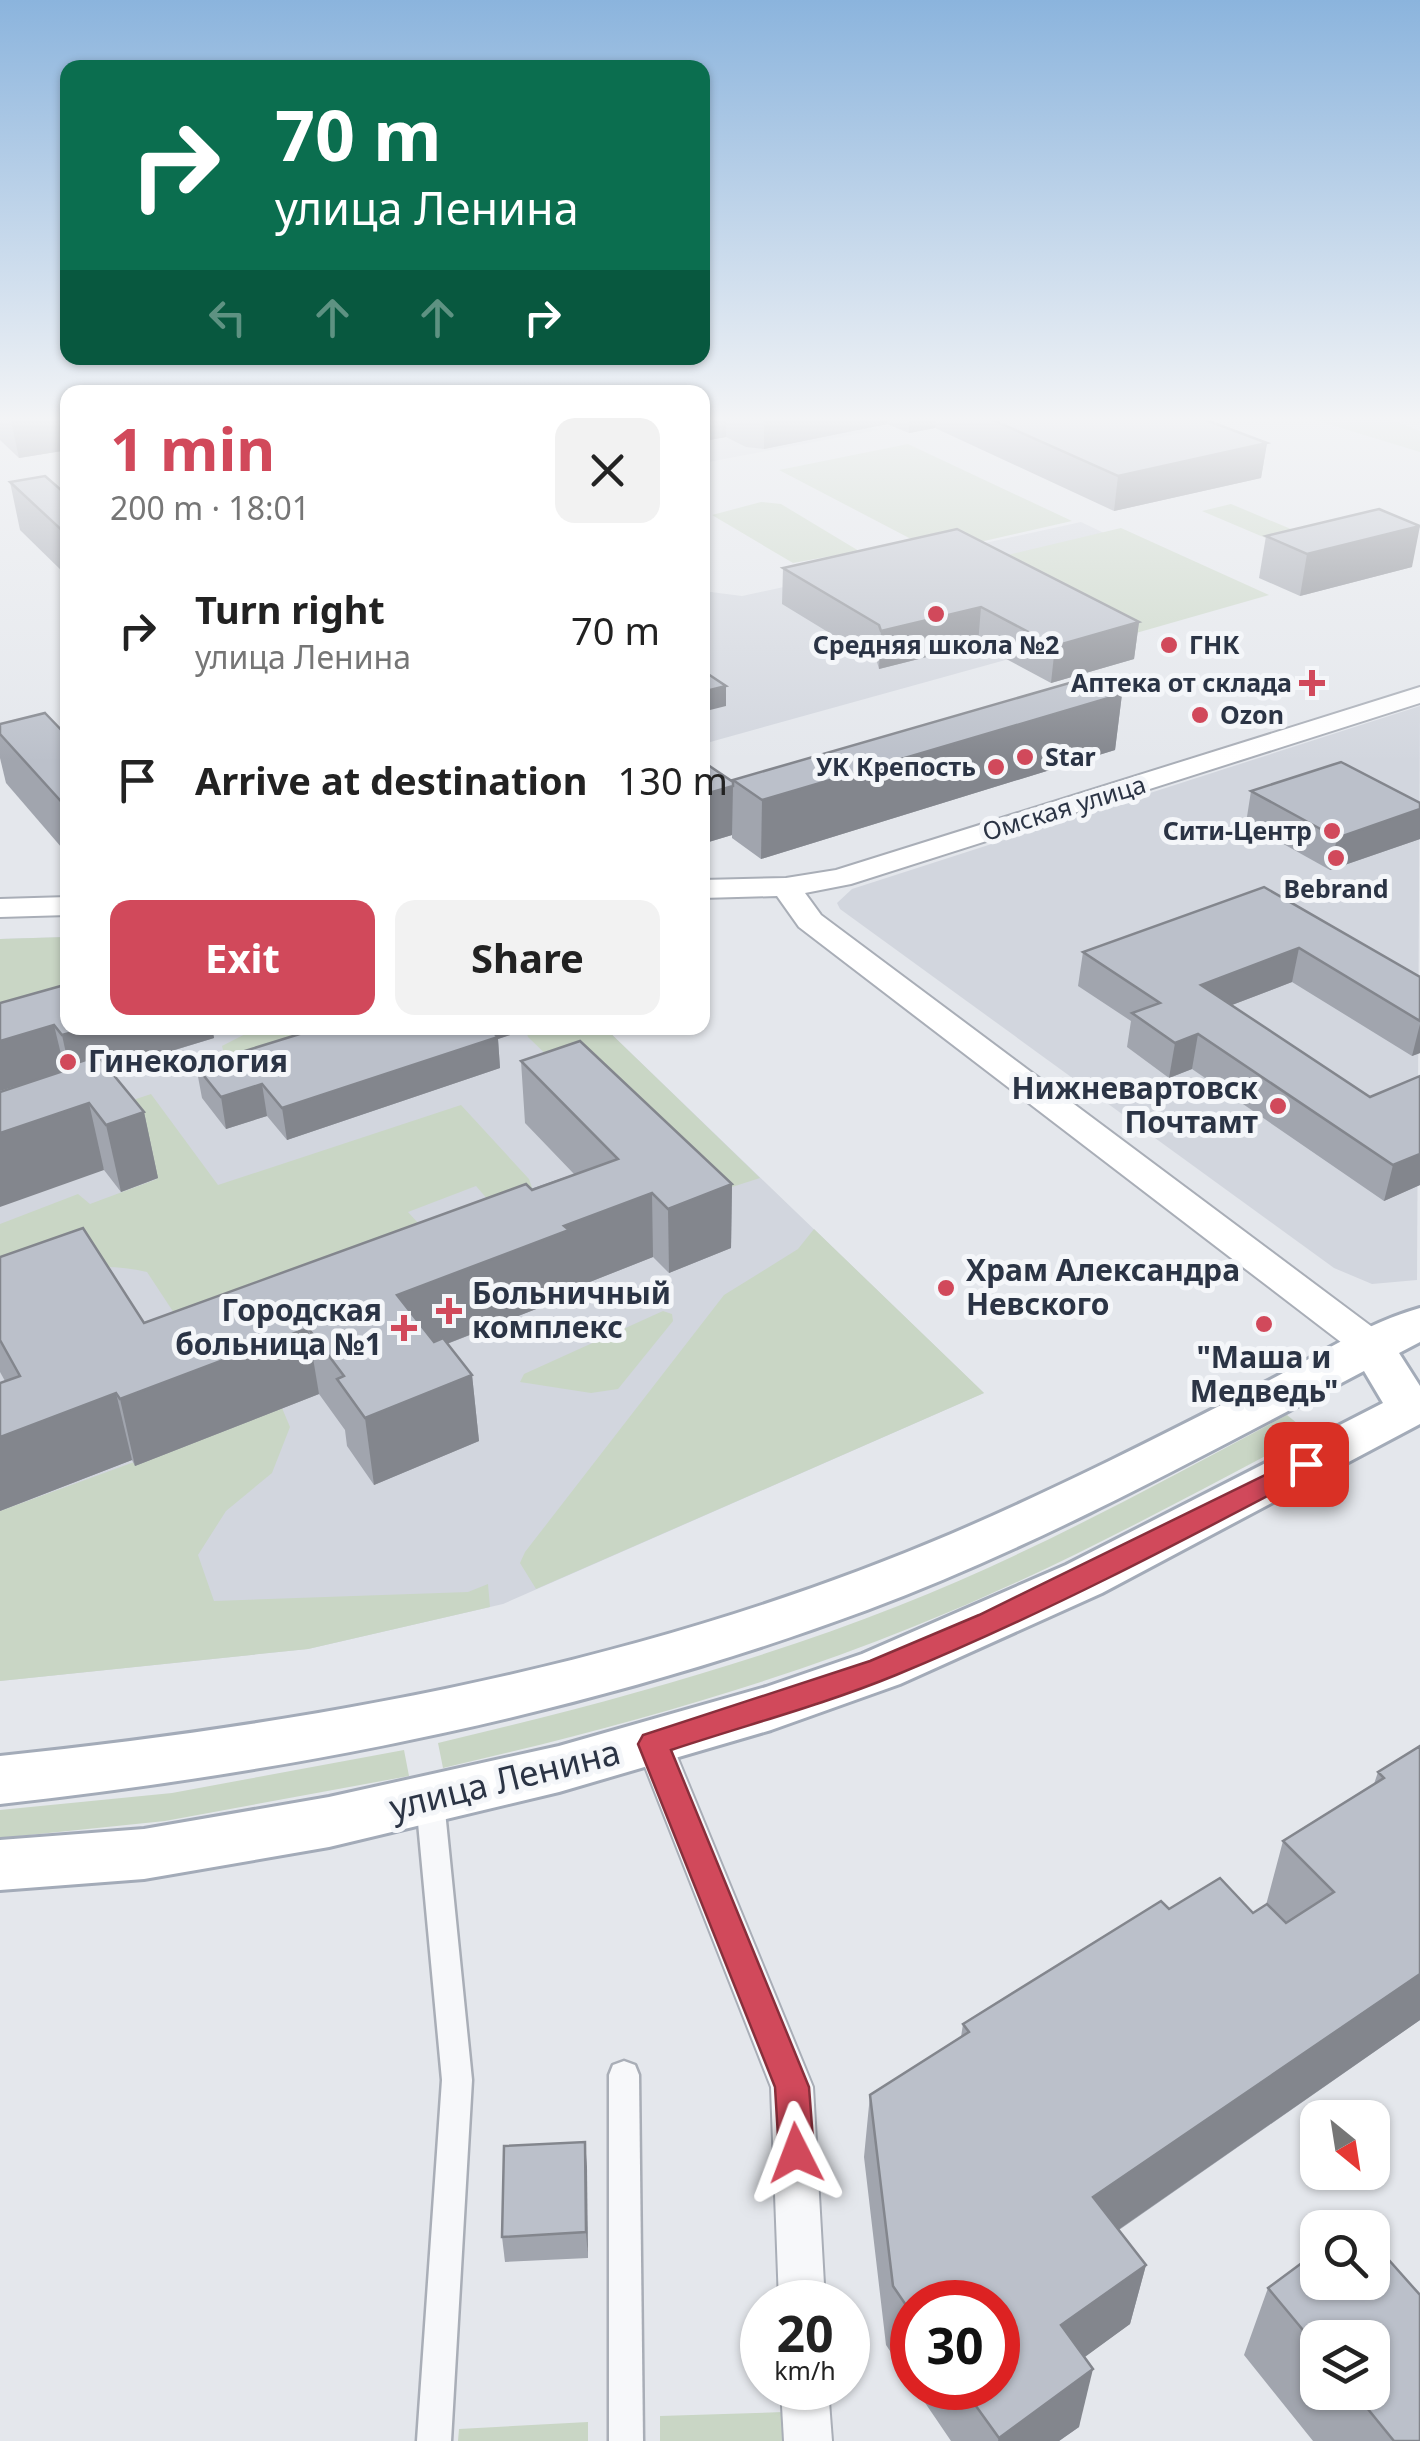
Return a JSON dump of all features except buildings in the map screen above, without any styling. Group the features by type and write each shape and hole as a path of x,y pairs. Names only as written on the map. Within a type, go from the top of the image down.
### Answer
{"main road":[{"name":"Омская улица","path":"710,889 786,887 840,878 1420,695"},
{"path":"786,887 810,921 1409,1388"},
{"path":"0,908 60,906"},
{"name":"улица Ленина","path":"0,1865 144,1854 240,1840 430,1800 654,1744 881,1669 990,1623 1140,1551 1409,1388 1420,1323"},
{"name":"улица Ленина","path":"0,1780 106,1770 313,1739 490,1702 673,1652 1409,1388"}],"street":[{"path":"654,1744 792,2087 801,2280"},
{"path":"430,1800 456,2080 434,2441"},
{"path":"624,2075 626,2441"},
{"path":"806,2410 808,2441"}],"shaded area":[{"name":"Средняя школа №2","path":"1026,534 1106,534 1236,596 710,742 710,592 742,596"},
{"path":"1420,706 1417,1280 1372,1284 1334,1268 840,909 837,903 852,889"},
{"name":"Больничный комплекс","path":"60,937 60,1035 612,1035 984,1393 503,1604 308,1649 0,1681 0,939"}],"green space":[{"path":"744,534 831,534 859,551 793,563"},
{"path":"901,534 1015,534 936,552"},
{"path":"1096,534 1134,534 1269,595 1059,655 991,559"},
{"path":"1256,534 1290,534 1268,539"},
{"path":"60,937 60,1018 0,1009 0,939"},
{"path":"243,1035 354,1035 203,1083 209,1064 225,1058 222,1046"},
{"path":"612,1035 760,1178 732,1187 707,1187 580,1087 528,1037"},
{"path":"151,1094 218,1185 461,1105 529,1179 537,1202 176,1316 147,1272 127,1268 72,1270 0,1291 0,1224 78,1194 90,1204 157,1179 88,1115","holes":["476,1186 495,1208 427,1233 408,1212"]},
{"path":"814,1229 984,1393 536,1589 520,1563 525,1552 724,1295 798,1249"},
{"path":"663,1311 672,1314 673,1321 618,1389 591,1393 520,1382 524,1374"},
{"path":"282,1408 290,1427 272,1473 226,1511 198,1555 214,1601 468,1592 488,1584 490,1607 308,1649 0,1681 0,1511"},
{"path":"1287,1415 1309,1433 1115,1535 966,1605 741,1688 563,1739 443,1768 438,1743 728,1666 898,1606 1095,1516"},
{"path":"404,1750 409,1776 165,1821 0,1838 0,1810 172,1793"},
{"path":"784,2412 786,2441 660,2441 660,2416"},
{"path":"588,2422 588,2441 458,2441 459,2429"}],"place":[{"name":"Средняя школа №2","path":"936,614"},
{"name":"ГНК","path":"1169,645"},
{"name":"Аптека от склада","path":"1312,683"},
{"name":"Ozon","path":"1200,715"},
{"name":"Star","path":"1025,757"},
{"name":"УК Крепость","path":"996,767"},
{"name":"Сити-Центр","path":"1332,831"},
{"name":"Bebrand","path":"1336,858"},
{"name":"Гинекология","path":"68,1062"},
{"name":"Нижневартовск Почтамт","path":"1278,1106"},
{"name":"Храм Александра Невского","path":"946,1288"},
{"name":"Больничный комплекс","path":"449,1311"},
{"name":"\"Маша и Медведь\"","path":"1264,1324"},
{"name":"Городская больница №1","path":"404,1328"}],"route":[{"path":"796,2153 792,2087 654,1744 881,1669 990,1623 1140,1551 1306,1464"}]}
